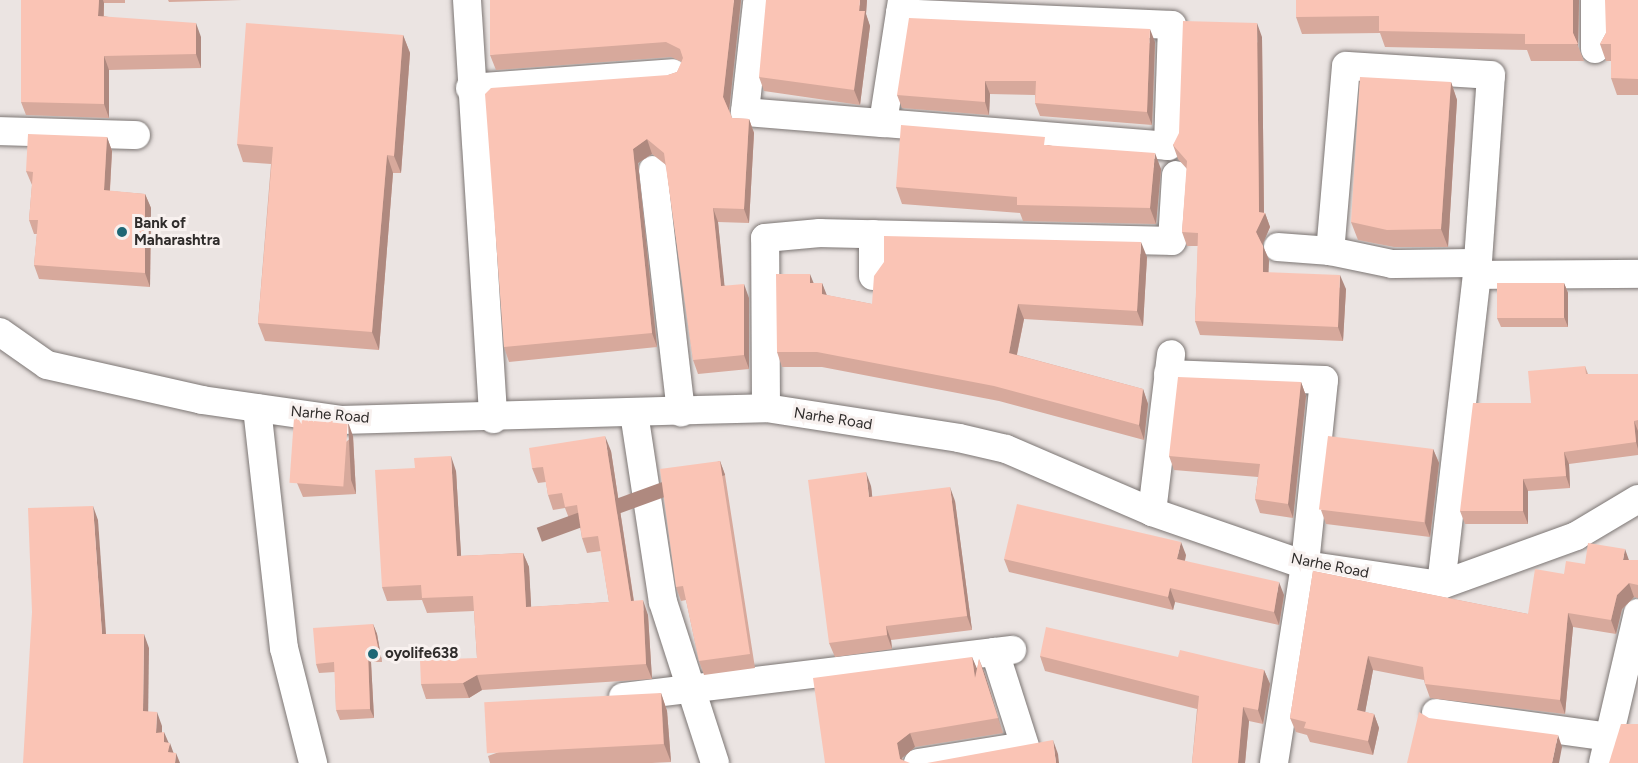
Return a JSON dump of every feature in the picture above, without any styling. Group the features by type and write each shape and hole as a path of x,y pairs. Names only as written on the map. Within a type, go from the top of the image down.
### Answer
{"street":[{"path":"467,0 470,88 493,419"},
{"path":"1595,0 1595,49"},
{"path":"757,3 745,112 1168,146 1172,25 901,6 883,123"},
{"path":"1330,251 1346,66 1491,75 1477,269 1441,585"},
{"path":"470,88 672,73"},
{"path":"0,131 136,135"},
{"path":"653,170 681,412"},
{"path":"766,408 765,238 873,234 1172,241 1176,175"},
{"path":"873,234 873,276"},
{"path":"1278,247 1330,251 1392,264 1638,274"},
{"name":"Narhe Road","path":"0,332 47,365 257,408 341,420 493,419 766,408 1006,449 1152,512 1305,565 1441,585 1576,536 1638,500"},
{"path":"1152,512 1169,364 1324,380 1305,565 1274,763"},
{"path":"257,408 284,648 314,763"},
{"path":"634,413 663,602 715,763"},
{"path":"1436,713 1606,750 1638,613"},
{"path":"599,699 692,693 1004,651 1025,746 918,763"}],"building":[{"path":"21,0 99,0 98,16 196,23 196,54 104,56 104,104 21,102"},
{"path":"490,0 734,0 723,97 732,118 749,119 744,209 713,208 721,286 744,284 744,355 693,360 664,153 647,139 633,149 652,333 504,347 485,94 491,88 668,75 677,72 683,58 680,49 666,42 490,55"},
{"path":"766,0 860,0 859,11 865,11 854,90 759,77"},
{"path":"1296,0 1573,0 1573,33 1578,44 1525,44 1525,34 1379,31 1379,16 1296,17"},
{"path":"1605,0 1638,0 1638,79 1611,78 1611,44 1600,44 1606,33"},
{"path":"909,18 1150,29 1147,112 1035,103 1036,81 985,81 985,102 897,95"},
{"path":"1183,21 1257,23 1259,212 1265,213 1256,232 1263,246 1263,272 1340,275 1338,327 1195,321 1198,233 1182,232 1187,161 1173,145 1179,133"},
{"path":"246,23 403,35 394,156 387,155 372,332 258,323 273,147 237,144"},
{"path":"1360,77 1451,82 1441,229 1387,230 1351,222"},
{"path":"901,125 1045,137 1044,145 1155,153 1150,208 1017,205 1017,197 896,187"},
{"path":"28,134 107,137 104,190 145,194 145,273 34,265 38,220 29,220 33,172 26,171"},
{"path":"884,236 1141,242 1137,311 1018,304 1009,353 1143,389 1139,425 994,386 817,352 777,352 776,274 810,274 810,283 822,283 822,294 872,304 874,276 884,262"},
{"path":"1497,283 1564,283 1564,318 1497,318"},
{"path":"1585,366 1586,374 1638,374 1638,420 1634,421 1636,442 1564,452 1566,476 1523,479 1523,511 1460,511 1473,403 1531,403 1528,371"},
{"path":"1178,377 1301,382 1288,504 1255,499 1260,464 1169,456"},
{"path":"294,418 348,422 343,487 289,483"},
{"path":"605,436 631,601 643,600 646,664 477,675 463,683 421,684 420,660 477,658 473,596 422,598 421,585 382,587 375,470 415,468 414,458 451,456 457,556 523,553 526,607 609,602 598,536 582,538 577,505 565,507 562,493 548,495 543,467 532,468 529,448"},
{"path":"1328,436 1433,449 1424,522 1319,509"},
{"path":"720,461 750,654 699,661 683,586 676,587 660,469"},
{"path":"866,472 869,497 950,487 967,616 886,626 887,635 829,643 808,480"},
{"path":"1017,504 1181,542 1177,559 1279,582 1274,612 1170,588 1168,597 1004,559"},
{"path":"93,506 102,634 144,634 143,711 157,712 156,733 164,732 164,742 170,743 168,752 176,753 175,763 23,763 32,612 28,508"},
{"path":"1588,543 1625,549 1623,560 1638,560 1638,585 1629,583 1617,595 1611,620 1568,613 1560,700 1425,684 1423,667 1368,656 1357,710 1374,714 1368,741 1304,728 1306,722 1290,718 1313,571 1528,614 1535,569 1564,574 1566,561 1585,564"},
{"path":"373,624 379,652 368,653 370,709 336,710 334,662 316,664 313,628"},
{"path":"1046,627 1178,657 1180,650 1264,670 1258,710 1243,707 1238,763 1192,763 1199,696 1040,656"},
{"path":"972,657 975,678 979,659 998,718 910,733 897,743 900,759 910,763 825,763 813,678"},
{"path":"661,693 664,744 487,753 484,702"},
{"path":"1419,712 1429,718 1558,735 1552,763 1407,763"},
{"path":"1621,724 1638,724 1638,763 1609,763"},
{"path":"1053,740 1056,763 927,763"}],"place":[{"name":"Bank of Maharashtra","path":"122,232"},
{"name":"oyolife638","path":"373,654"}]}
